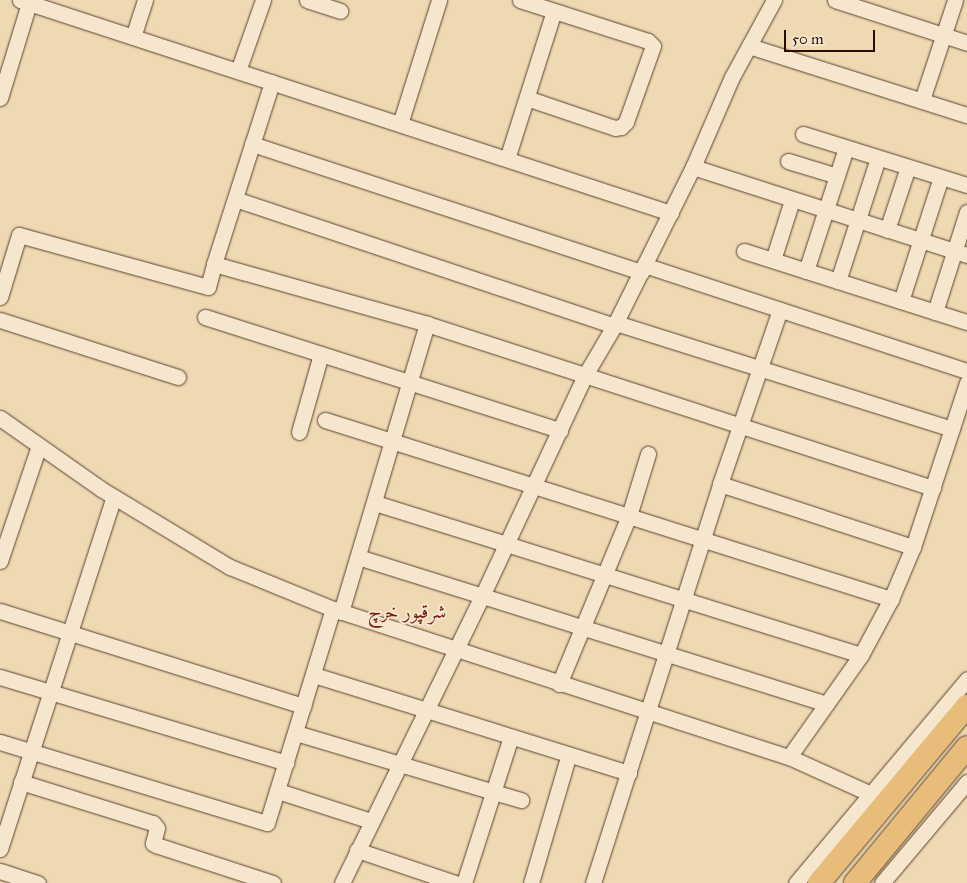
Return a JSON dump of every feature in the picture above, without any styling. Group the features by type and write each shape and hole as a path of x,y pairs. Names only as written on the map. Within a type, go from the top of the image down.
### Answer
{"highway":[{"path":"819,883 967,706"},
{"path":"855,883 967,747"}],"street":[{"path":"133,37 145,0"},
{"path":"238,71 263,0"},
{"path":"308,0 340,11"},
{"path":"400,124 439,0"},
{"path":"520,0 648,41 653,50 626,122 622,127 615,128 527,98"},
{"path":"342,883 424,710 483,594 584,377 615,324 671,213 694,166 732,77 774,0"},
{"path":"835,0 967,43"},
{"path":"922,100 955,0"},
{"path":"0,98 24,1 671,213"},
{"path":"507,159 554,11"},
{"path":"749,46 967,115"},
{"path":"0,297 19,235 208,287 272,82"},
{"path":"803,134 967,185"},
{"path":"252,144 642,269 780,310 967,372"},
{"path":"806,271 846,148"},
{"path":"838,281 878,158"},
{"path":"788,161 837,176"},
{"path":"694,166 792,200 961,253"},
{"path":"887,230 908,167"},
{"path":"901,301 941,177"},
{"path":"235,198 615,324 760,368 952,430"},
{"path":"773,260 792,200"},
{"path":"935,312 961,253 967,212"},
{"path":"744,251 967,322"},
{"path":"214,264 426,324 584,377 933,488"},
{"path":"593,883 685,599 720,484 780,310"},
{"path":"205,318 409,380 560,430"},
{"path":"0,320 178,376"},
{"path":"0,742 268,823 314,675 358,557 426,324"},
{"path":"299,432 321,354"},
{"path":"789,757 861,654 891,599 913,547 967,383"},
{"path":"0,418 114,497 230,567 337,611 789,757 871,794"},
{"path":"326,420 891,599"},
{"path":"0,561 40,446"},
{"path":"559,684 585,626 629,516 648,454"},
{"path":"720,484 913,547"},
{"path":"0,849 114,497"},
{"path":"375,503 507,542 861,654"},
{"path":"358,557 585,626 826,704"},
{"path":"0,611 304,706"},
{"path":"314,675 629,773"},
{"path":"0,677 286,763"},
{"path":"796,883 967,679"},
{"path":"296,733 521,800"},
{"path":"464,883 511,737"},
{"path":"531,883 569,754"},
{"path":"22,782 154,823 157,828 153,843 156,846 273,883"},
{"path":"882,883 967,782"},
{"path":"278,791 371,821"},
{"path":"358,850 455,883"},
{"path":"0,871 38,883"}],"district":[{"name":"شرقپور خرچ","path":"407,611"}]}
